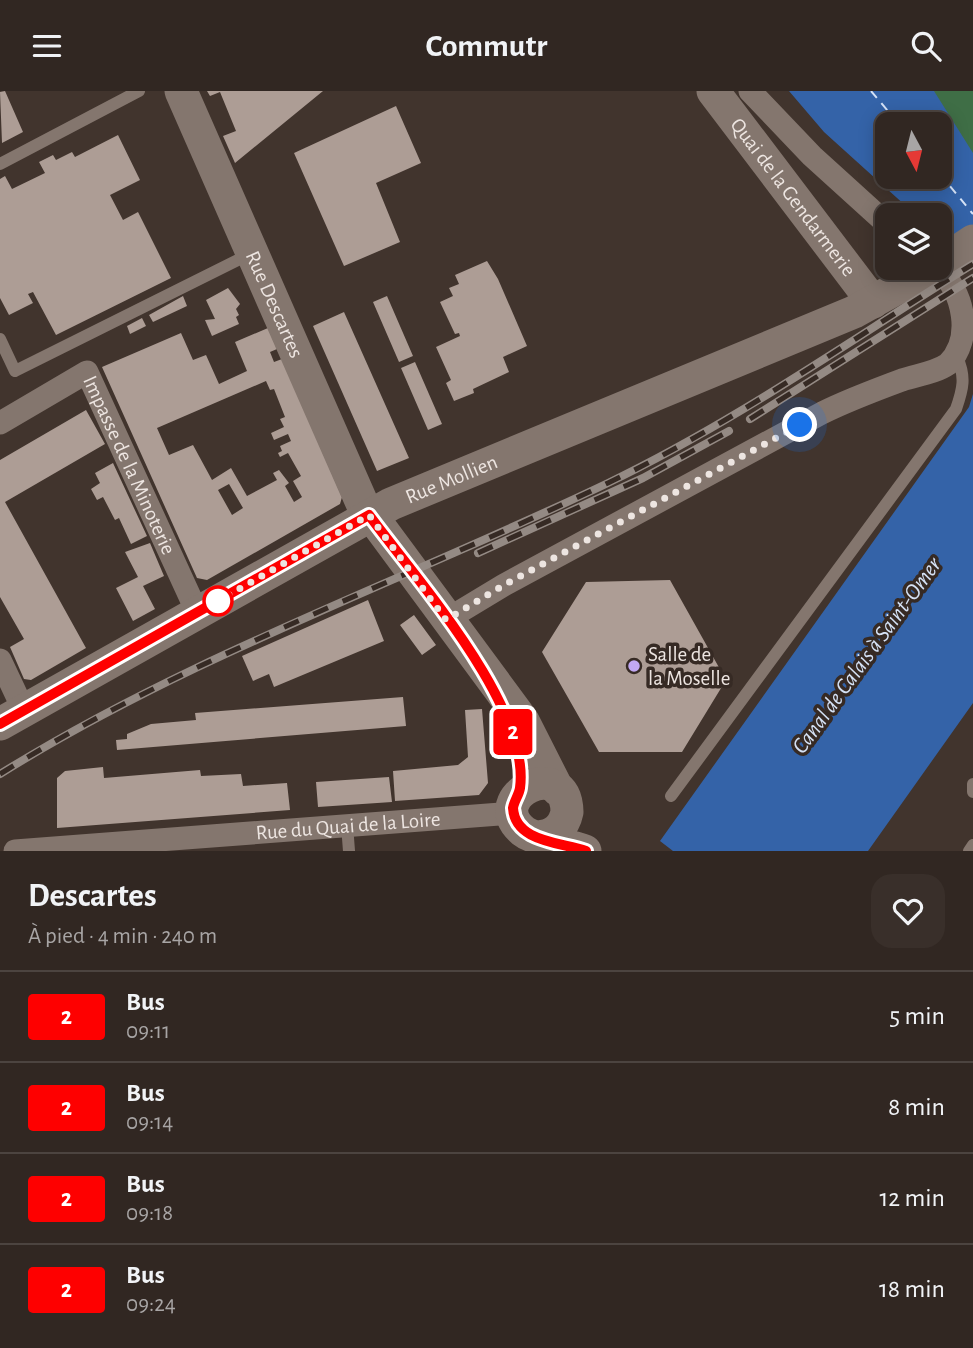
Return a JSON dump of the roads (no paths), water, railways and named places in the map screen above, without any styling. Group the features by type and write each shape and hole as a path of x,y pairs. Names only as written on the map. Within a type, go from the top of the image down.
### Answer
{"street":[{"name":"Rue Descartes","path":"181,91 369,515 494,687"},
{"name":"Quai de la Gendarmerie","path":"713,91 873,302"},
{"path":"750,91 812,156 875,213"},
{"name":"Rue Mollien","path":"952,256 973,241"},
{"name":"Rue Mollien","path":"12,717 369,515 452,477 873,302 912,280"},
{"path":"446,620 504,585 822,413 862,395 942,367 957,357 968,338 969,316 961,295 946,280"},
{"name":"Impasse de la Minoterie","path":"0,423 87,372 197,612"},
{"path":"0,660 12,717"},
{"path":"494,687 523,721 562,796 611,851"},
{"path":"494,687 517,748 525,825"},
{"path":"525,825 537,783 562,796"},
{"path":"525,825 552,834 562,825 562,796"},
{"name":"Rue du Quai de la Loire","path":"15,851 346,825 525,825"},
{"path":"525,825 585,851"}],"lane":[{"path":"0,164 139,91"},
{"path":"0,339 15,371 252,253"},
{"path":"671,796 956,409 964,387 964,372 957,357"},
{"path":"973,784 973,792"},
{"path":"346,825 349,851"},
{"path":"969,851 973,845"}],"water":[{"path":"789,91 934,91 947,112 875,112 875,178 824,132"},
{"path":"952,120 973,153 973,253 952,235 952,203 903,203 887,189 952,189"},
{"name":"Canal de Calais à Saint-Omer","path":"973,394 973,703 868,851 673,851 660,841 969,407"}],"railway":[{"path":"0,774 73,731 223,655 532,518 656,459 794,378 973,264"},
{"path":"750,419 973,278"},
{"path":"478,553 643,478 729,431"}],"place":[{"name":"Salle de la Moselle","path":"634,666"}]}
